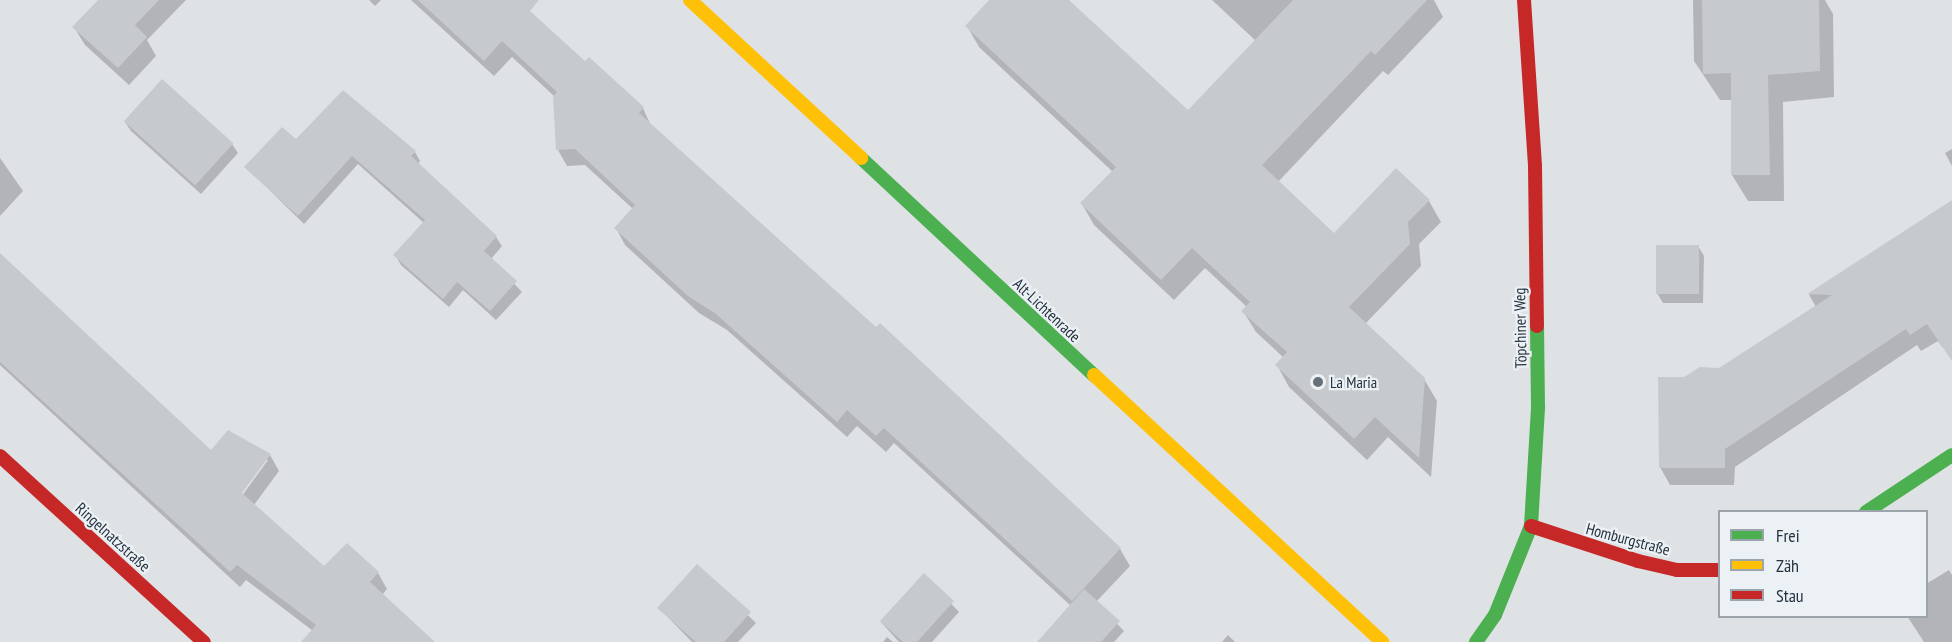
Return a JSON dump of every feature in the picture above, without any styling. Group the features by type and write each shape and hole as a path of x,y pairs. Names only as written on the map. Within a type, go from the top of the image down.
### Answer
{"street":[{"name":"Alt-Lichtenrade","path":"690,0 1382,642"},
{"name":"Töpchiner Weg","path":"1476,642 1495,615 1531,526 1538,407 1535,177 1524,0"},
{"path":"1869,510 1952,455"},
{"name":"Ringelnatzstraße","path":"0,456 204,642"},
{"name":"Homburgstraße","path":"1531,526 1638,561 1677,570 1718,570"}],"building":[{"path":"98,0 159,0 135,25 147,37 118,68 72,27"},
{"path":"418,0 539,0 530,11 585,61 589,57 644,107 639,113 876,327 880,323 1121,548 1072,601 884,428 876,436 847,410 837,422 716,314 688,296 614,228 635,205 575,149 556,150 553,97 557,92 502,41 484,61"},
{"path":"989,0 1069,0 1188,110 1293,0 1427,0 1375,55 1371,51 1262,165 1334,233 1396,168 1430,200 1408,222 1410,244 1349,307 1425,378 1419,458 1375,417 1354,439 1275,365 1287,352 1241,311 1250,302 1192,248 1161,280 1080,203 1116,167 965,26"},
{"path":"1702,0 1819,0 1820,71 1768,75 1770,175 1731,175 1731,73 1703,74"},
{"path":"162,79 233,143 195,186 124,121"},
{"path":"343,90 416,151 411,156 497,236 484,251 517,281 490,311 457,282 443,299 393,255 425,220 352,156 298,216 244,167 282,127 296,139"},
{"path":"1952,200 1952,361 1927,324 1910,335 1906,329 1725,449 1725,468 1659,468 1658,377 1684,377 1700,367 1719,368 1832,295 1807,294"},
{"path":"1656,245 1699,245 1699,294 1656,294"},
{"path":"0,253 211,450 228,430 271,454 242,493 324,566 347,543 379,572 370,582 435,642 301,642 316,625 237,565 230,572 0,362"},
{"path":"697,564 751,612 724,642 696,642 657,608"},
{"path":"924,573 954,601 917,642 903,642 880,621"},
{"path":"1084,589 1120,621 1101,642 1037,642"}],"traffic: fast":[{"path":"861,158 1094,375"},
{"path":"1476,642 1495,615 1531,526 1538,407 1537,326"},
{"path":"1869,510 1952,455"}],"traffic: slow":[{"path":"690,0 861,158"},
{"path":"1094,375 1382,642"}],"traffic: jam":[{"path":"1524,0 1535,166 1537,326"},
{"path":"0,456 204,642"},
{"path":"1531,526 1638,561 1677,570 1718,570"}],"place":[{"name":"La Maria","path":"1318,382"}]}
